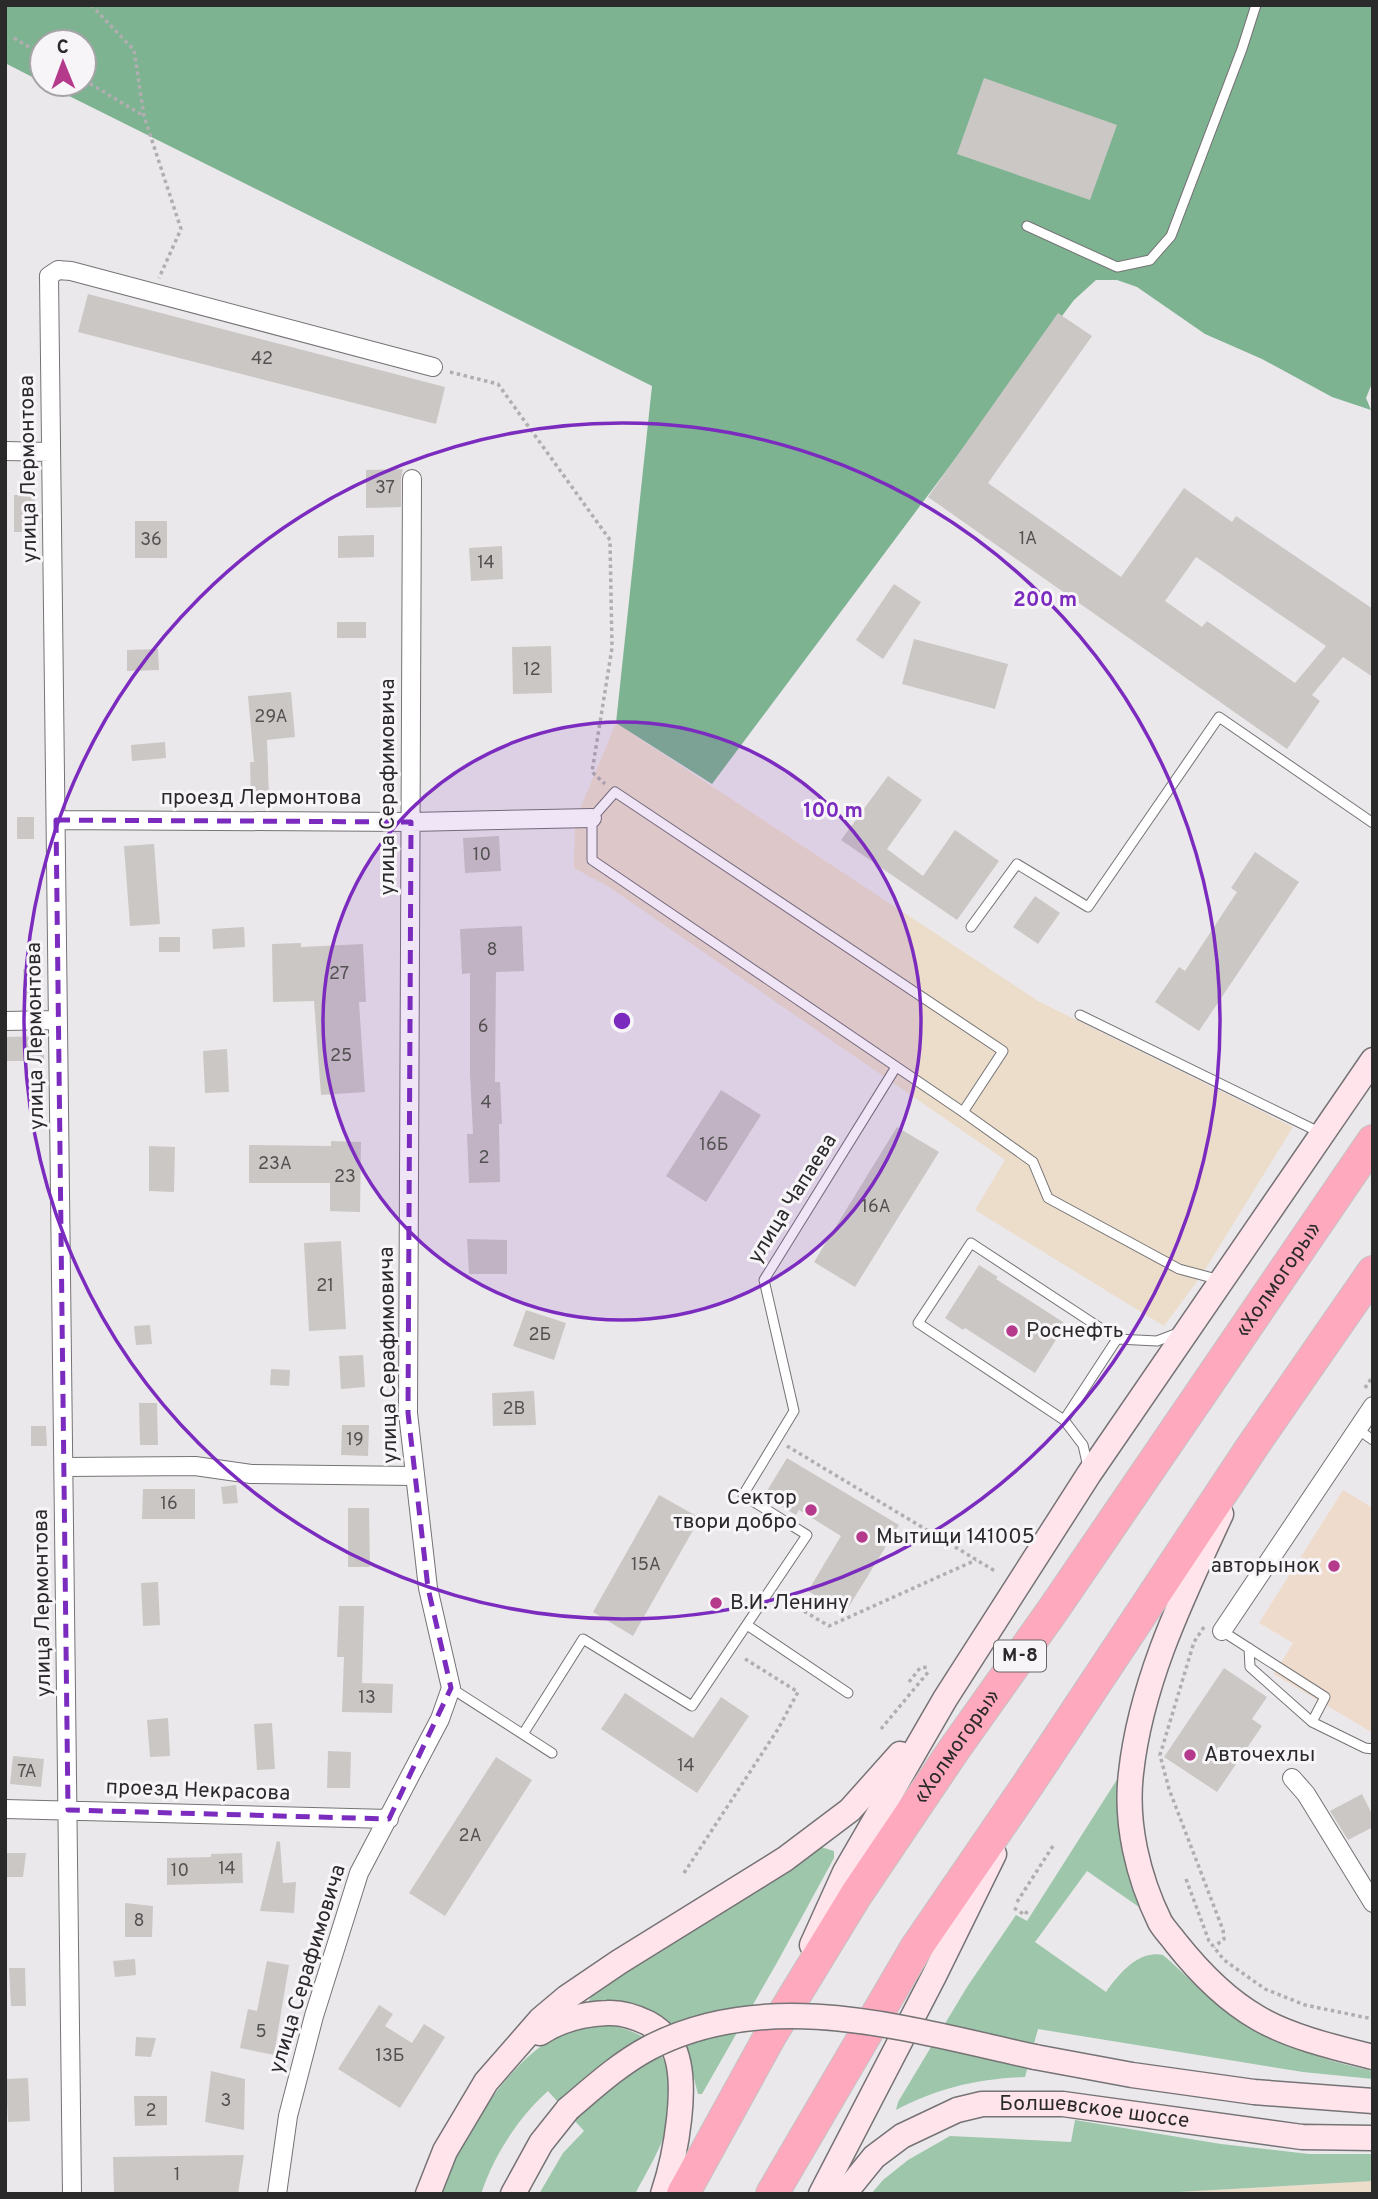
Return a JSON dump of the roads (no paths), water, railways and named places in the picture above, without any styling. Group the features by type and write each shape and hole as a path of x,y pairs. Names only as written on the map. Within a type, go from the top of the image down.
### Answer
{"highway":[{"name":"«Холмогоры»","path":"683,2194 770,2036 863,1883 1061,1599 1373,1141"},
{"path":"772,2194 916,1948 1252,1447 1373,1272"}],"street":[{"name":"улица Лермонтова","path":"72,2194 49,276 58,270 71,271 433,367"},
{"path":"5,451 51,452"},
{"name":"улица Серафимовича","path":"277,2194 288,2116 314,2016 359,1872 440,1719 451,1688 428,1588 408,1413 412,479"},
{"name":"проезд Лермонтова","path":"56,820 411,822 593,818"},
{"path":"5,1021 58,1020"},
{"path":"770,2036 845,1872 945,1699 1089,1474 1373,1060"},
{"path":"1222,1631 1373,1406"},
{"path":"1252,1447 1176,1611 1152,1678 1136,1740 1131,1773 1129,1802 1134,1846 1161,1924 1194,1965 1221,1992 1259,2018 1340,2049 1373,2057"},
{"path":"64,1467 195,1466 251,1474 414,1476"},
{"path":"428,2194 445,2151 467,2112 506,2058 541,2019 566,1998 619,1962 785,1859 850,1810 887,1770 945,1699"},
{"path":"1292,1778 1306,1794 1373,1903"},
{"path":"821,2194 934,1976 1027,1786"},
{"name":"проезд Некрасова","path":"5,1809 388,1819"},
{"path":"506,2058 567,2018 593,2014 619,2012 636,2017 664,2035 672,2046 678,2066 680,2117 663,2194"},
{"path":"513,2194 541,2143 568,2109 614,2070 676,2036 714,2024 754,2017 794,2015 845,2020 908,2029 1132,2075 1254,2092 1373,2101"},
{"name":"Болшевское шоссе","path":"844,2194 874,2157 902,2136 957,2110 982,2105 1063,2104 1302,2137 1373,2138"}],"lane":[{"path":"1027,226 1117,267 1150,260 1171,236 1256,5"},
{"path":"971,927 1017,864 1088,907 1219,717 1373,823"},
{"path":"963,1112 1003,1051 615,792 593,818 592,860 1033,1161 1048,1198 1180,1269 1224,1280"},
{"path":"1080,1015 1323,1134"},
{"name":"улица Чапаева","path":"523,1734 583,1639 692,1706 807,1535 743,1495 794,1411 764,1280 896,1067"},
{"path":"1089,1474 1083,1445 1064,1420 918,1323 971,1242 1117,1339 1157,1340 1190,1328"},
{"path":"1064,1420 1117,1339"},
{"path":"1357,1429 1373,1440"},
{"path":"747,1625 848,1693"},
{"path":"1222,1631 1325,1697 1312,1722"},
{"path":"1249,1648 1250,1667 1312,1722 1365,1748 1373,1749"},
{"path":"451,1688 552,1753"}],"place":[{"name":"Роснефть","path":"1012,1331"},
{"name":"Сектор твори добро","path":"811,1510"},
{"name":"Мытищи 141005","path":"862,1537"},
{"name":"авторынок","path":"1334,1566"},
{"name":"В.И. Ленину","path":"716,1603"},
{"name":"Авточехлы","path":"1190,1755"}]}
